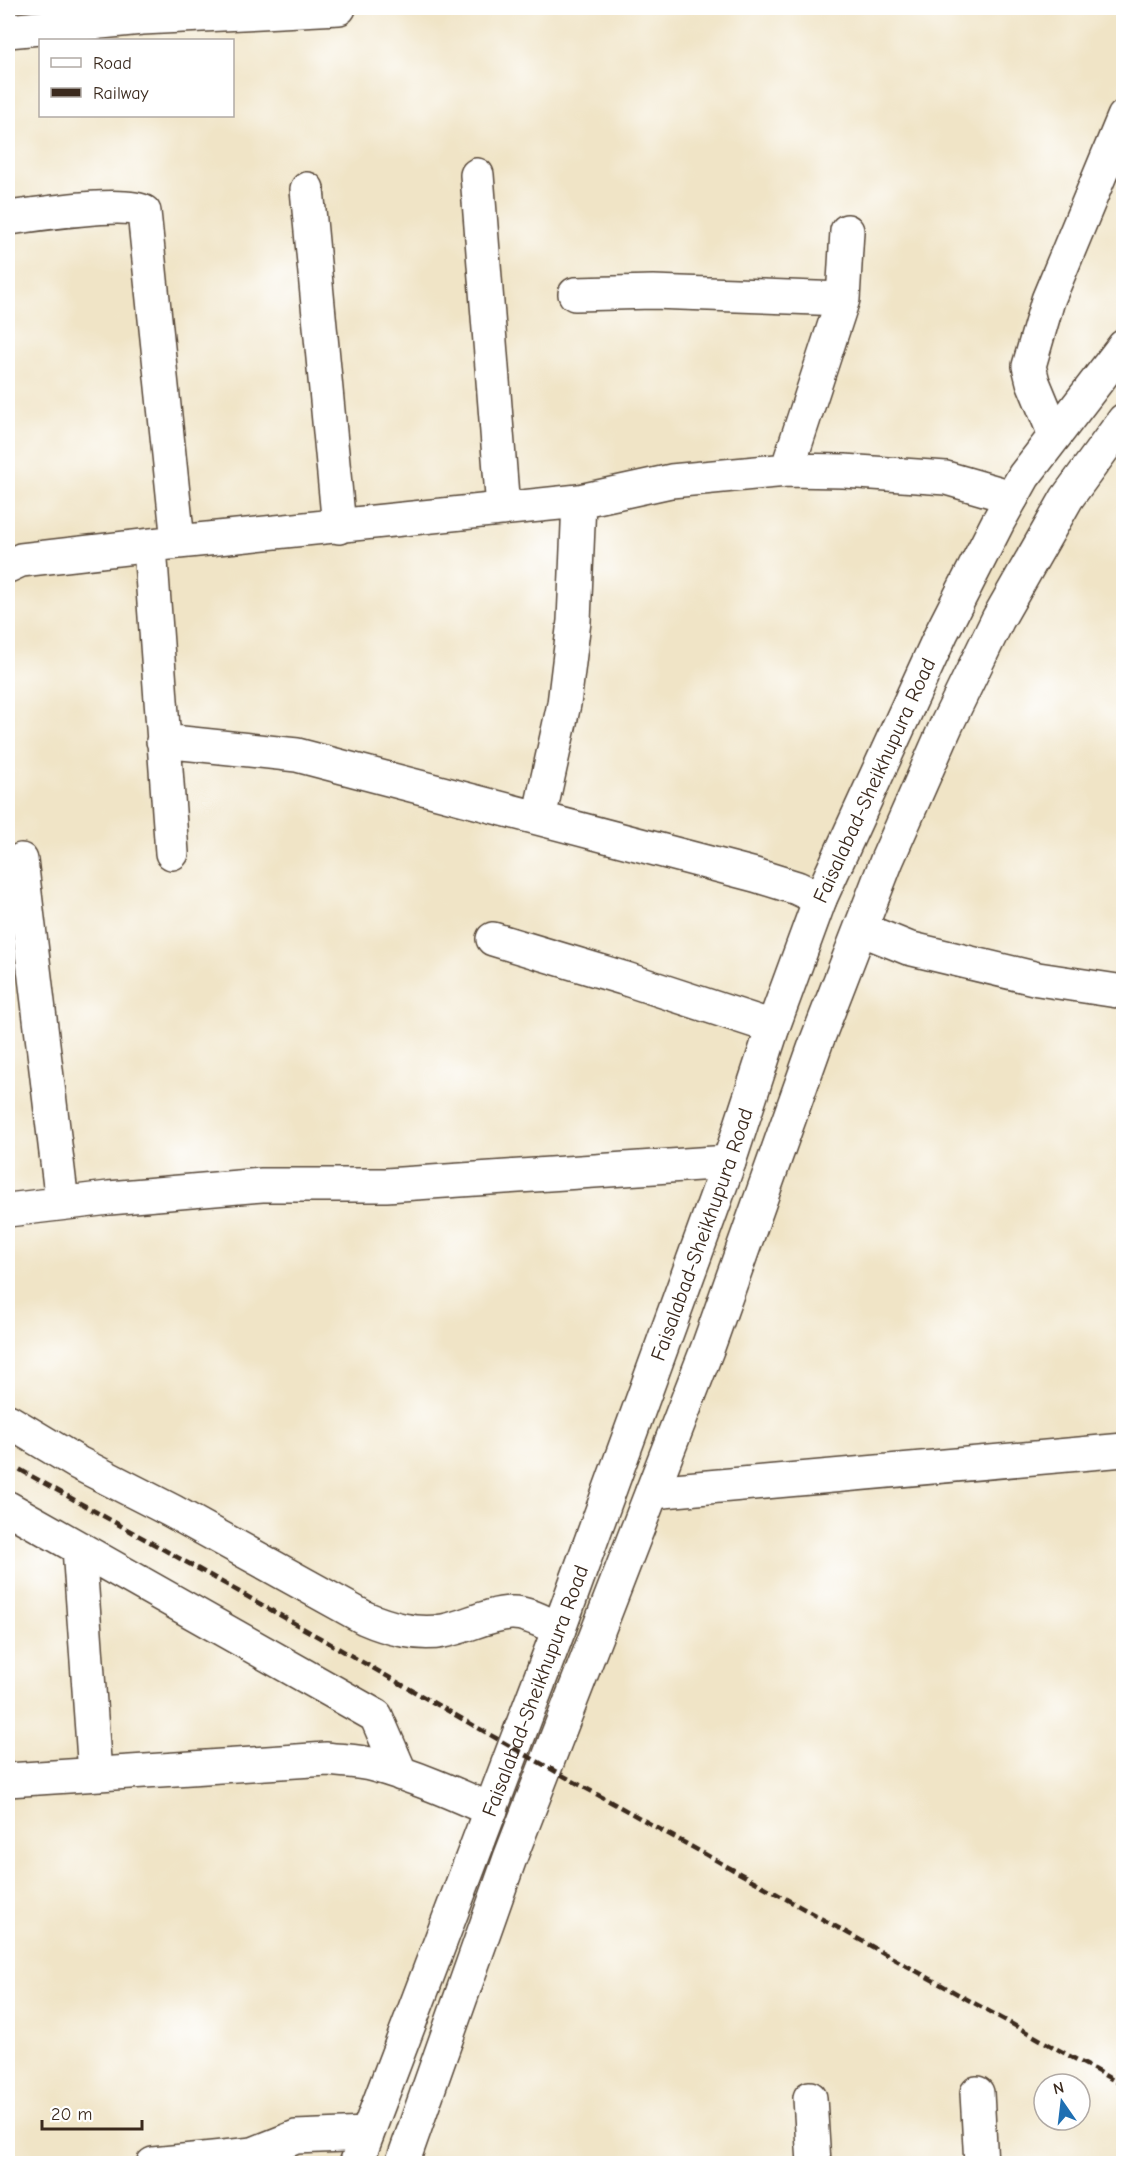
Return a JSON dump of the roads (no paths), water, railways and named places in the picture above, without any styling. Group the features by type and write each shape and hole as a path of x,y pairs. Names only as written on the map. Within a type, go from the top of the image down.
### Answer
{"main road":[{"path":"8,31 142,13 339,8"},
{"path":"1055,435 1033,382 1029,366 1048,300 1124,117"},
{"path":"477,174 503,509"},
{"path":"307,189 339,527"},
{"path":"8,218 127,207 138,208 144,212 164,544 163,741 172,853"},
{"path":"787,470 843,299 847,231"},
{"path":"575,294 653,292 843,299"},
{"name":"Faisalabad-Sheikhupura Road","path":"361,2149 559,1629 729,1162 772,1027 820,899 942,632 1018,486 1124,346"},
{"name":"Faisalabad-Sheikhupura Road","path":"402,2163 510,1858 708,1347 816,1043 886,860 946,726 998,619 1067,498 1124,420"},
{"path":"8,566 21,560 579,501 671,481 787,470 844,471 946,478 1018,486 1067,498"},
{"path":"539,818 565,694 574,621 579,501"},
{"path":"163,741 297,755 755,875 797,888 820,899"},
{"path":"21,860 62,1203"},
{"path":"861,929 908,948 1038,979 1124,992"},
{"path":"493,939 623,978 772,1027"},
{"path":"8,1210 262,1185 386,1185 729,1162"},
{"path":"8,1421 78,1463 172,1511 365,1618 400,1629 435,1632 496,1615 512,1613 559,1629"},
{"path":"652,1492 1124,1450"},
{"path":"8,1508 376,1716 401,1774"},
{"path":"78,1548 95,1774"},
{"path":"8,1780 327,1759 371,1764 452,1792 491,1810"},
{"path":"977,2093 981,2163"},
{"path":"810,2098 814,2163"},
{"path":"153,2163 253,2154 296,2137 361,2149"}],"railway":[{"path":"8,1463 515,1749 1124,2086"}]}
